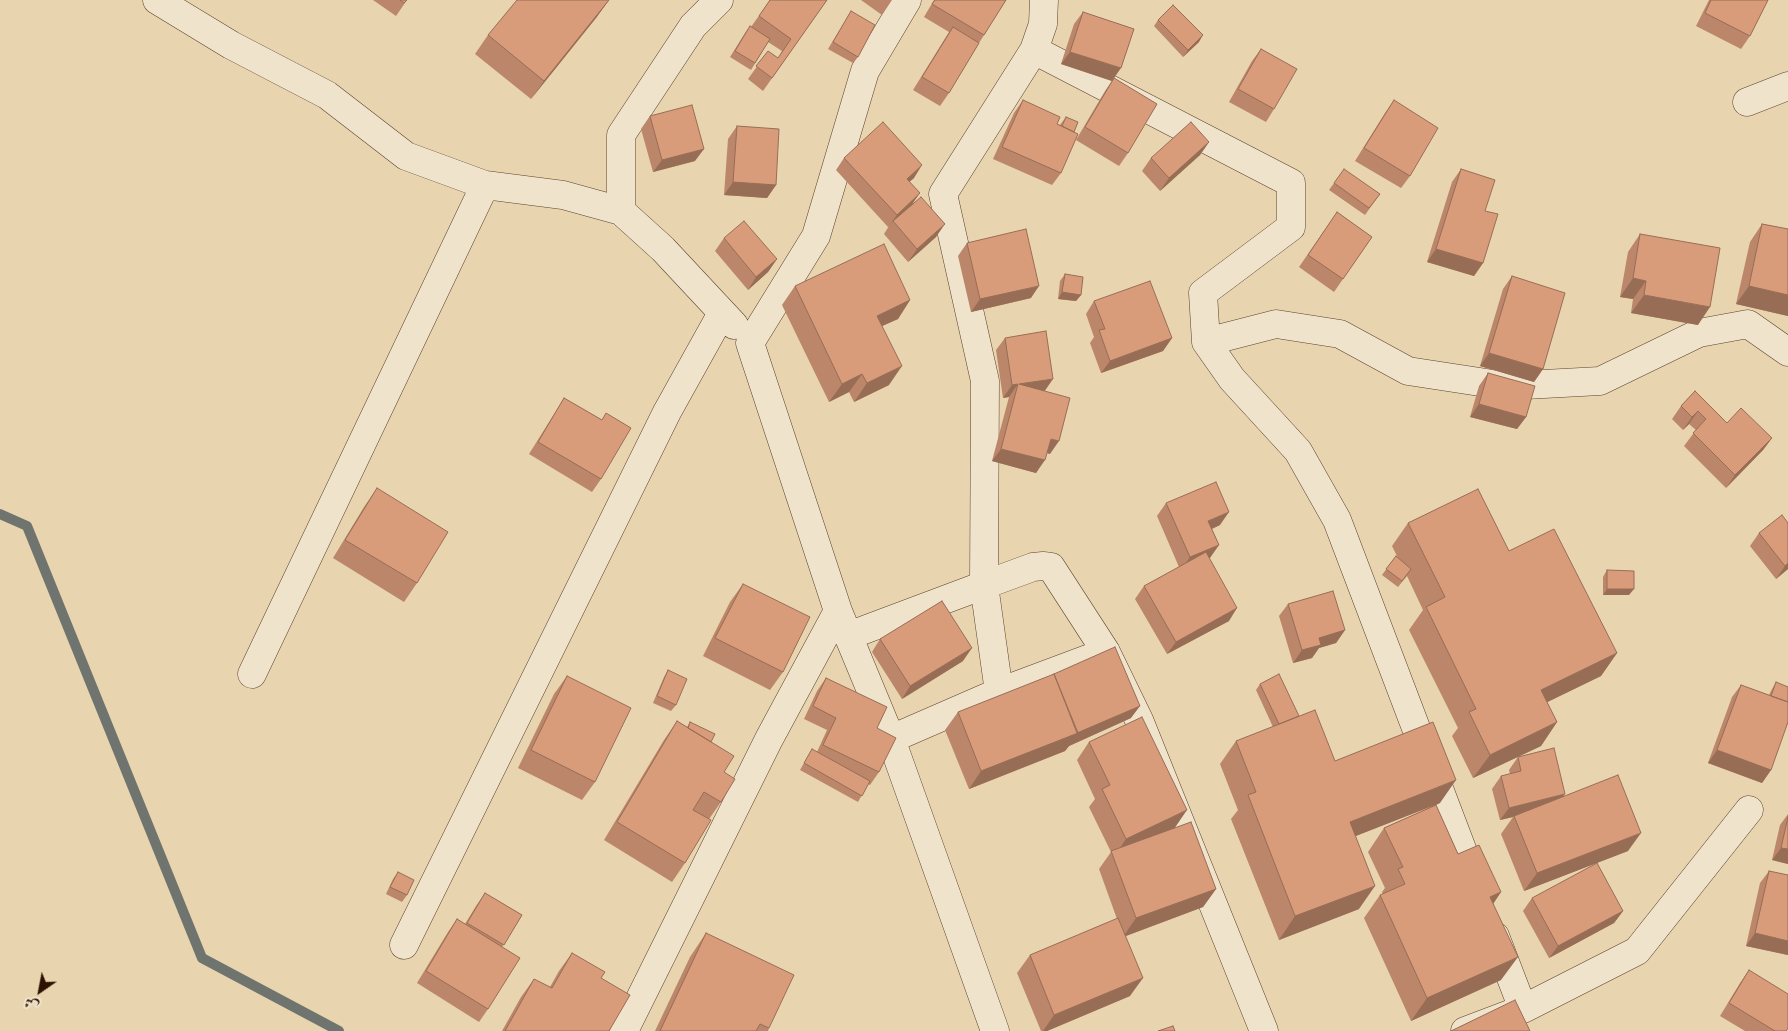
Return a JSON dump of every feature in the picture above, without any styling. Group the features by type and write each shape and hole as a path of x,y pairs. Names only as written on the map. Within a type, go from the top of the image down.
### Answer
{"street":[{"path":"157,0 231,45 327,95 406,156 485,185 563,195 621,211 664,248 750,343 843,624 891,739 995,1031"},
{"path":"621,211 621,135 693,26 720,0"},
{"path":"750,343 816,236 865,71 906,0"},
{"path":"999,692 984,585 985,381 943,194 1034,50 1043,24 1044,0"},
{"path":"1034,50 1291,183 1291,227 1203,293 1206,342 1232,379 1298,451 1337,520 1523,1009"},
{"path":"1747,102 1788,86"},
{"path":"252,674 485,185"},
{"path":"404,945 667,412 722,313"},
{"path":"1206,342 1276,324 1340,334 1408,371 1506,386 1600,381 1699,333 1748,324 1788,352"},
{"path":"624,1031 769,739 843,624 984,585 1033,567 1043,566 1051,567 1106,652 1139,720 1264,1031"},
{"path":"891,739 999,692 1106,652"},
{"path":"1466,1031 1523,1009 1637,951 1749,810"}],"building":[{"path":"517,0 609,0 544,81 488,35"},
{"path":"770,0 827,0 772,78 756,66 768,51 778,58 791,39 759,16"},
{"path":"935,0 1006,0 984,35 932,4"},
{"path":"1711,0 1768,0 1750,36 1705,13"},
{"path":"1173,5 1203,35 1188,50 1158,20"},
{"path":"851,11 875,25 858,57 833,42"},
{"path":"1083,12 1134,29 1121,68 1070,52"},
{"path":"750,26 770,39 755,63 735,51"},
{"path":"953,27 979,43 949,93 922,77"},
{"path":"1261,49 1297,69 1274,109 1238,89"},
{"path":"1114,78 1157,104 1128,153 1085,127"},
{"path":"1023,100 1060,117 1057,124 1078,134 1061,173 1002,147"},
{"path":"1394,100 1438,128 1410,176 1364,148"},
{"path":"692,105 704,149 662,160 650,116"},
{"path":"1066,117 1078,122 1074,132 1062,126"},
{"path":"883,122 922,165 907,179 920,193 897,215 844,158"},
{"path":"1191,122 1209,142 1169,178 1151,158"},
{"path":"737,126 779,129 776,185 733,182"},
{"path":"1344,169 1380,194 1369,208 1334,183"},
{"path":"1461,169 1495,180 1485,211 1498,214 1483,263 1436,249"},
{"path":"921,197 945,224 917,249 893,221"},
{"path":"1337,212 1372,237 1343,279 1308,255"},
{"path":"744,221 777,259 756,277 724,238"},
{"path":"1762,224 1788,229 1788,295 1749,286"},
{"path":"1026,229 1039,286 980,299 967,243"},
{"path":"1640,234 1720,248 1710,307 1644,295 1646,281 1633,278"},
{"path":"884,244 910,300 877,316 902,366 867,383 862,374 842,384 795,286"},
{"path":"1065,274 1083,277 1081,295 1062,292"},
{"path":"1512,276 1565,293 1543,369 1489,353"},
{"path":"1150,281 1172,338 1110,361 1099,330 1105,329 1094,301"},
{"path":"1046,331 1053,379 1019,384 1070,398 1059,441 1051,439 1045,460 1001,449 1018,384 1012,385 1005,338"},
{"path":"1488,373 1535,386 1526,417 1479,404"},
{"path":"1695,391 1727,423 1741,408 1772,438 1735,475 1693,433 1706,419 1698,411 1692,417 1681,406"},
{"path":"564,398 602,420 606,413 631,428 601,479 538,442"},
{"path":"1216,482 1229,512 1208,521 1219,545 1190,557 1166,503"},
{"path":"377,488 448,532 417,583 345,540"},
{"path":"1478,489 1509,551 1554,529 1617,653 1541,690 1557,722 1490,755 1469,712 1476,709 1426,607 1445,597 1408,523"},
{"path":"1782,515 1788,523 1788,563 1785,566 1759,533"},
{"path":"1206,552 1237,608 1176,642 1144,586"},
{"path":"1396,556 1411,569 1402,581 1386,569"},
{"path":"1607,570 1634,571 1634,589 1607,589"},
{"path":"743,584 810,617 783,672 715,638"},
{"path":"1333,591 1345,630 1319,638 1321,645 1302,650 1288,604"},
{"path":"942,601 972,648 910,686 880,639"},
{"path":"1115,647 1140,706 1077,733 1054,674"},
{"path":"668,670 687,679 676,705 657,696"},
{"path":"1054,674 1078,733 981,771 958,712"},
{"path":"1279,674 1299,716 1279,724 1260,684"},
{"path":"567,676 631,708 595,782 531,750"},
{"path":"826,678 887,707 877,728 896,738 879,772 823,745 836,718 813,706"},
{"path":"1776,682 1788,687 1788,702 1771,696"},
{"path":"1741,685 1788,702 1788,722 1771,770 1717,750"},
{"path":"1315,710 1335,761 1433,722 1456,780 1350,822 1375,886 1295,916 1248,795 1256,792 1236,741"},
{"path":"1142,717 1187,810 1126,839 1102,789 1110,785 1089,742"},
{"path":"677,721 734,756 724,772 735,779 721,802 704,792 693,810 711,820 685,863 617,822"},
{"path":"690,722 715,734 711,742 688,728"},
{"path":"1554,748 1565,794 1509,808 1501,776 1521,771 1518,757"},
{"path":"812,749 870,781 862,796 804,763"},
{"path":"1618,775 1641,833 1537,873 1514,816"},
{"path":"1436,805 1458,854 1479,845 1501,892 1490,897 1518,957 1427,998 1380,895 1405,884 1398,869 1403,867 1384,828"},
{"path":"1788,817 1788,849 1781,848"},
{"path":"1191,822 1216,889 1136,918 1111,851"},
{"path":"1597,863 1623,911 1558,946 1532,898"},
{"path":"1769,871 1788,875 1788,941 1755,933"},
{"path":"398,872 414,880 407,895 390,887"},
{"path":"485,893 522,915 504,945 467,923"},
{"path":"1118,918 1143,978 1054,1015 1030,955"},
{"path":"457,919 520,958 488,1009 426,971"},
{"path":"706,933 794,975 769,1028 760,1024 756,1031 660,1031"},
{"path":"572,953 605,972 601,978 630,995 609,1031 505,1031 534,979 552,988"},
{"path":"1749,970 1788,994 1788,1028 1786,1031 1775,1031 1729,1003"},
{"path":"1515,1000 1530,1031 1451,1031"},
{"path":"1173,1026 1175,1031 1158,1031"}],"waterway":[{"path":"0,514 27,526 202,958 339,1031"}]}
